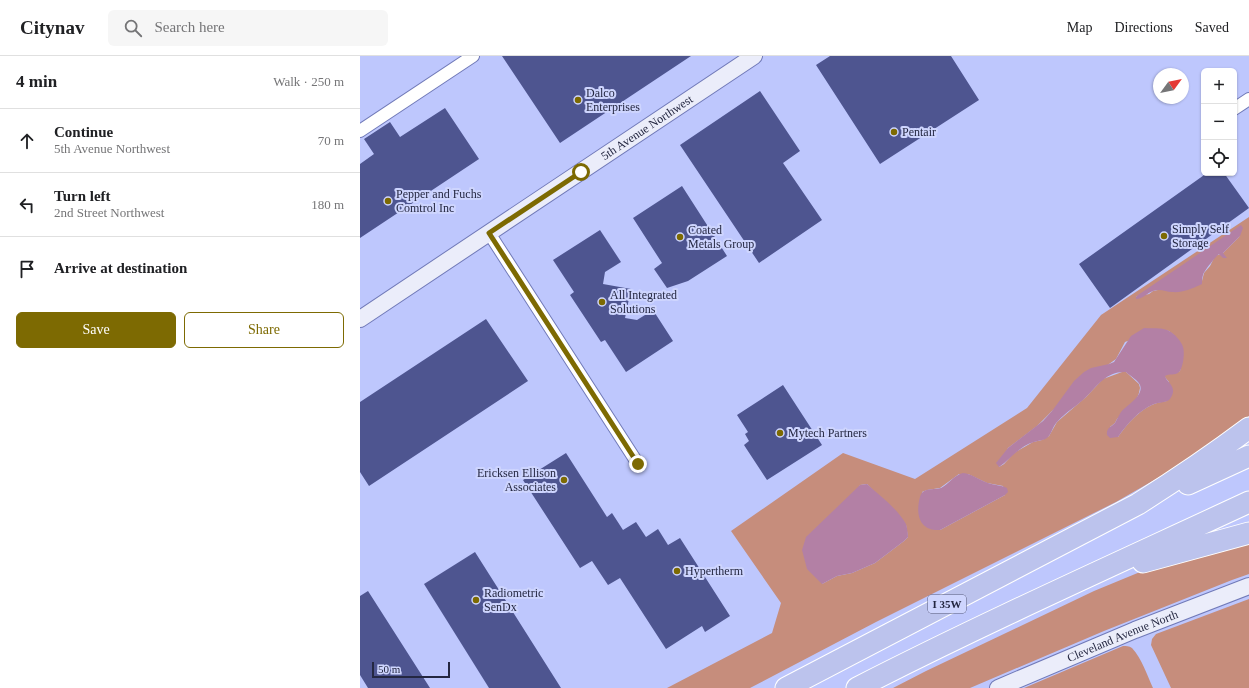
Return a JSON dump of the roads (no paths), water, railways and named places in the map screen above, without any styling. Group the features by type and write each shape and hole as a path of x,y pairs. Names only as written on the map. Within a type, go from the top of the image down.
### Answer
{"highway":[{"path":"1107,521 1180,478 1249,428"},
{"name":"I 35W","path":"786,688 1107,521 1249,456"},
{"path":"858,688 922,655 1249,502"},
{"path":"1085,579 1249,533"}],"street":[{"path":"360,131 473,56"},
{"name":"5th Avenue Northwest","path":"360,319 754,56"},
{"path":"1237,107 1249,99"},
{"path":"489,233 638,464"},
{"name":"Cleveland Avenue North","path":"998,688 1135,630 1249,586"}],"place":[{"name":"Dalco Enterprises","path":"578,100"},
{"name":"Pentair","path":"894,132"},
{"name":"Pepper and Fuchs Comtrol Inc","path":"388,201"},
{"name":"Simply Self Storage","path":"1164,236"},
{"name":"Coated Metals Group","path":"680,237"},
{"name":"All Integrated Solutions","path":"602,302"},
{"name":"Mytech Partners","path":"780,433"},
{"name":"Ericksen Ellison Associates","path":"564,480"},
{"name":"Hypertherm","path":"677,571"},
{"name":"Radiometric SenDx","path":"476,600"}]}
